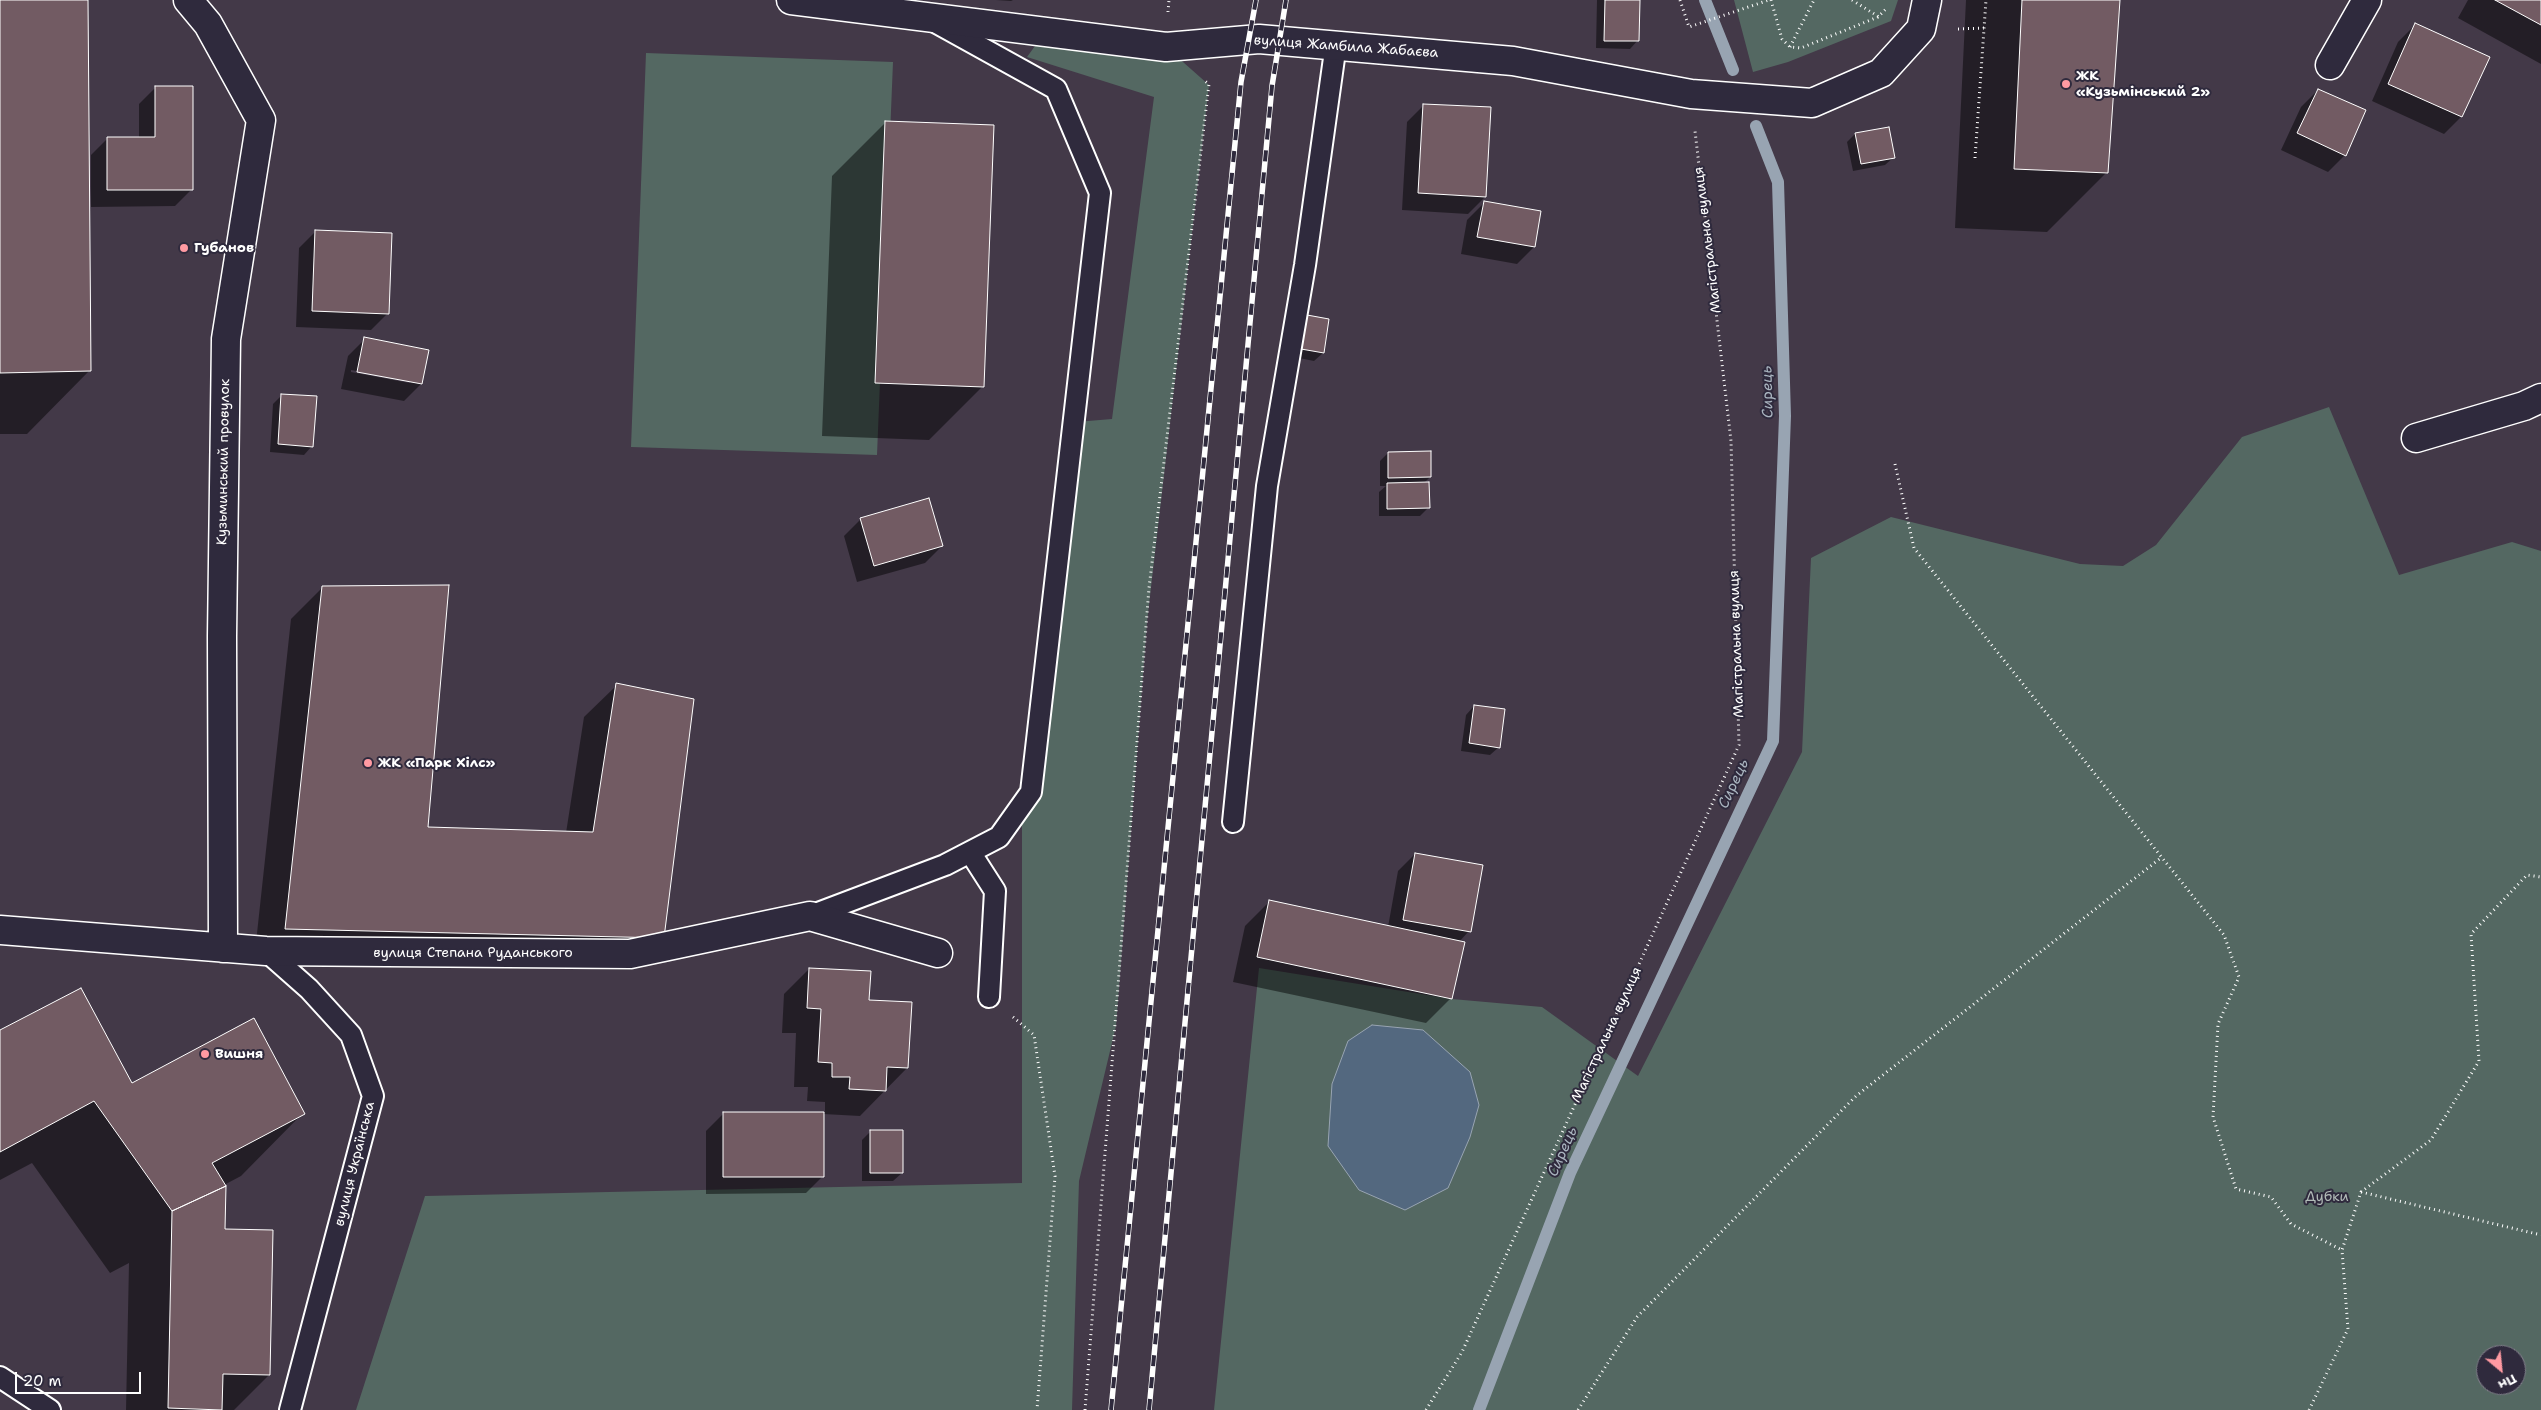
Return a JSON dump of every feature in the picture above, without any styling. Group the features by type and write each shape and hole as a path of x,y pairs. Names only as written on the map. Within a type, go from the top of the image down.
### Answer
{"street":[{"name":"Кузьминський провулок","path":"188,0 208,24 261,120 226,339 222,636 223,948"},
{"name":"вулиця Жамбила Жабаєва","path":"791,0 1166,47 1259,38 1513,61 1691,94"},
{"path":"1691,94 1812,103 1881,73 1921,30 1927,0"},
{"path":"2330,65 2367,0"},
{"path":"2416,438 2524,406 2541,398"},
{"name":"вулиця Степана Руданського","path":"0,930 266,951 630,954 810,916 938,953"}],"lane":[{"path":"810,916 945,865 999,837 1031,792 1100,193 1056,88 927,17"},
{"path":"1233,822 1267,486 1305,265 1336,44"},
{"path":"970,852 995,891 989,997"},
{"name":"вулиця Українська","path":"266,951 309,989 352,1036 373,1096 290,1410"},
{"path":"0,1377 50,1410"}],"path":[{"path":"1680,0 1689,27 1770,0 1782,39 1790,47 1801,48 1878,17 1890,6"},
{"path":"1790,47 1814,0"},
{"path":"1976,158 1986,0"},
{"path":"1086,1410 1149,588 1209,84 1166,47"},
{"name":"Магістральна вулиця","path":"1426,1410 1462,1352 1740,745 1732,441 1691,94"},
{"path":"1895,464 1914,548 2224,935 2239,977 2218,1024 2213,1117 2236,1189 2271,1197 2291,1224 2342,1250"},
{"path":"1578,1410 1637,1317 1856,1096 2162,858"},
{"path":"2309,1410 2348,1329 2342,1250 2361,1192 2431,1140 2479,1062 2471,934 2527,875 2541,877"},
{"path":"989,997 1034,1035 1055,1176 1036,1410"},
{"path":"2361,1192 2541,1235"}],"green space":[{"path":"1734,0 1898,0 1891,21 1788,62 1753,72"},
{"path":"1043,35 1166,47 1209,85 1147,622 1116,1026 1079,1181 1072,1410 356,1410 425,1196 1022,1183 1022,783 1064,423 1112,419 1154,97 1027,57"},
{"path":"646,53 893,62 877,455 631,447"},
{"name":"Дубки","path":"2329,407 2399,575 2512,542 2541,551 2541,1410 1214,1410 1259,968 1452,999 1542,1007 1638,1076 1802,752 1811,558 1891,517 2080,564 2123,566 2156,545 2242,437"}],"water":[{"path":"1372,1025 1423,1030 1470,1072 1479,1105 1470,1137 1448,1188 1405,1210 1359,1190 1328,1146 1332,1084 1348,1041"}],"building":[{"path":"0,0 88,0 91,371 0,373"},
{"path":"1605,0 1640,0 1639,41 1604,41"},
{"name":"ЖК «Кузьмінський 2»","path":"2022,0 2120,0 2108,173 2014,169"},
{"path":"2495,0 2541,0 2541,25"},
{"path":"2415,23 2490,57 2462,117 2388,84"},
{"path":"155,86 193,86 193,190 107,190 107,137 155,137"},
{"path":"2318,89 2366,110 2346,156 2297,133"},
{"path":"1423,104 1491,107 1486,197 1418,193"},
{"path":"885,121 994,125 984,387 875,383"},
{"path":"1889,127 1895,158 1861,164 1855,133"},
{"path":"1484,201 1541,211 1535,247 1477,237"},
{"path":"315,230 392,233 389,314 312,311"},
{"path":"1307,315 1329,319 1324,353 1301,349"},
{"path":"364,337 429,350 422,384 357,372"},
{"path":"281,394 317,396 313,447 278,444"},
{"path":"1431,451 1431,477 1388,478 1388,452"},
{"path":"1429,482 1430,508 1387,509 1387,483"},
{"path":"929,498 943,546 874,566 860,518"},
{"name":"ЖК «Парк Хілс»","path":"449,585 428,827 593,832 616,683 694,699 664,938 285,929 322,586"},
{"path":"1474,705 1505,709 1500,748 1469,743"},
{"path":"1415,853 1483,865 1471,932 1403,920"},
{"path":"1269,900 1465,942 1452,999 1257,957"},
{"path":"809,968 871,971 869,1000 912,1002 908,1068 887,1067 886,1091 849,1089 850,1077 832,1077 832,1063 818,1062 821,1009 807,1008"},
{"path":"81,988 132,1083 254,1018 305,1114 212,1163 226,1186 172,1211 94,1101 0,1152 0,1030"},
{"path":"723,1112 824,1112 824,1177 723,1177"},
{"path":"870,1130 903,1130 903,1173 870,1173"},
{"path":"226,1186 225,1229 273,1230 270,1375 223,1374 222,1410 168,1408 172,1211"}],"waterway":[{"name":"Сирець","path":"1705,0 1733,70"},
{"name":"Сирець","path":"1479,1410 1570,1173 1773,741 1785,416 1778,182 1756,126"}],"railway":[{"path":"1111,1410 1241,82 1256,0"},
{"path":"1149,1410 1272,86 1286,0"}],"place":[{"name":"ЖК «Кузьмінський 2»","path":"2066,84"},
{"name":"Губанов","path":"184,248"},
{"name":"ЖК «Парк Хілс»","path":"368,763"},
{"name":"Вишня","path":"205,1054"}]}
